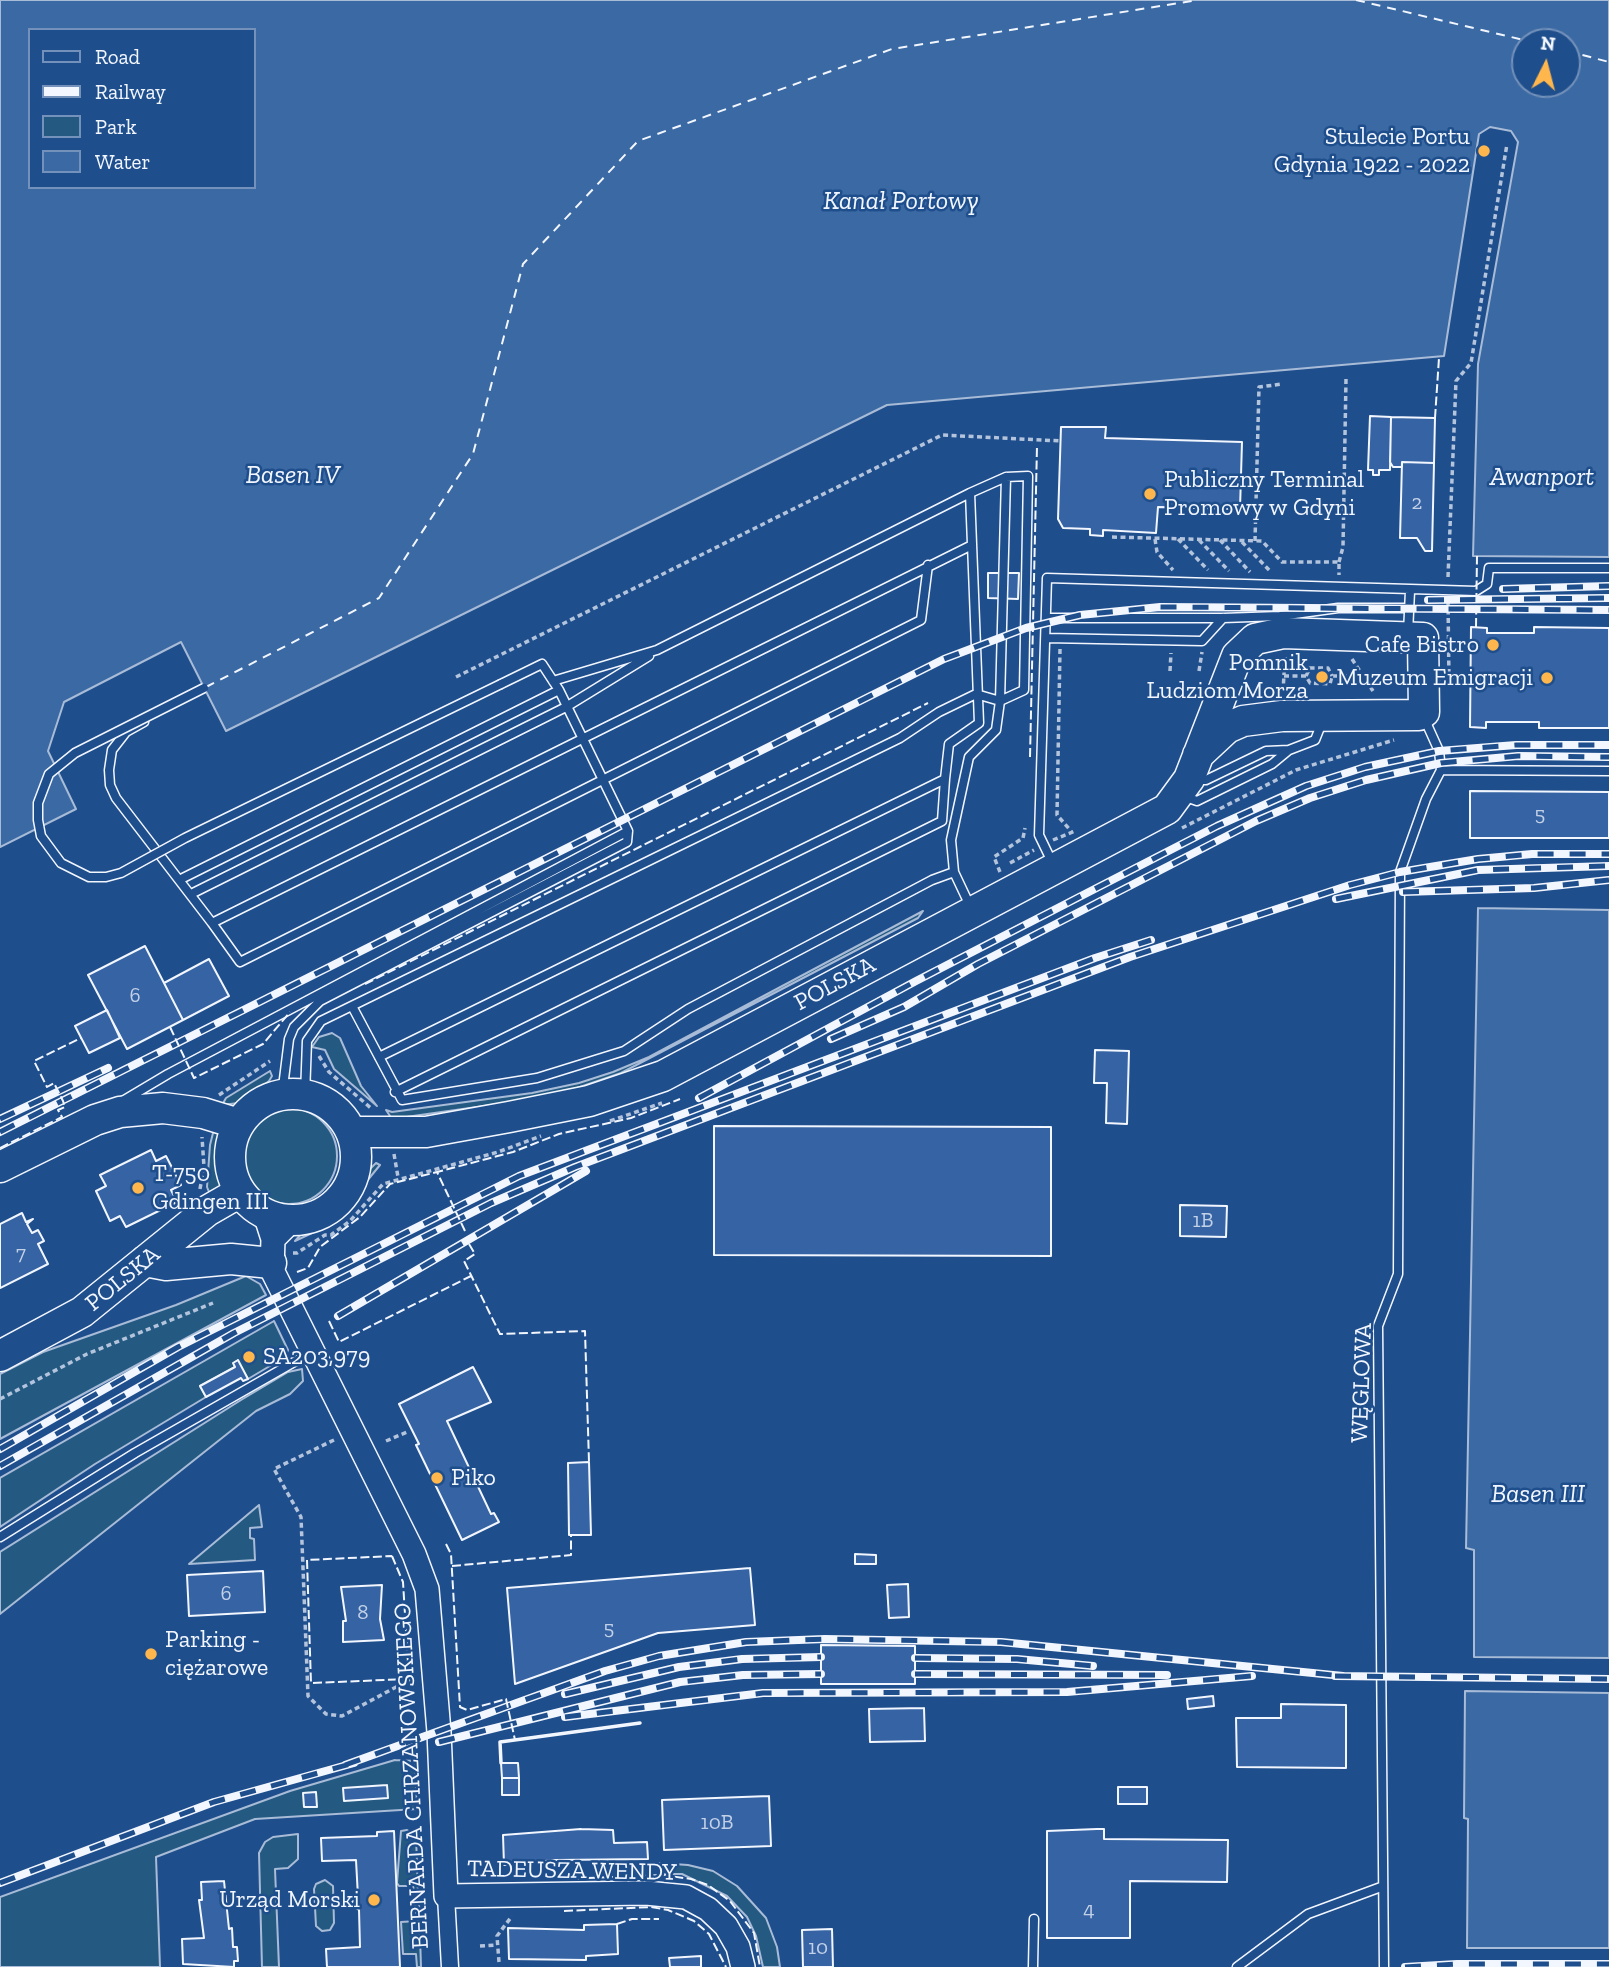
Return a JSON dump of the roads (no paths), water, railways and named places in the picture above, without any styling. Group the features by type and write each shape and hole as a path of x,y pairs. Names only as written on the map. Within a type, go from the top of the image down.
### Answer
{"highway":[{"path":"1189,777 1237,656 1245,646 1266,635 1317,634 1408,622 1425,643 1424,712"},
{"name":"POLSKA","path":"354,1146 589,1101 663,1076 972,911 1049,856 1167,808 1212,739 1243,720 1411,716 1424,712"},
{"path":"145,1261 166,1265 231,1259 278,1238 329,1210 343,1196 353,1179 354,1146 332,1108 293,1095 258,1105 239,1124 230,1156 232,1173 240,1192 278,1238"},
{"path":"0,1167 79,1128 120,1112 163,1108 203,1113 239,1124"},
{"name":"POLSKA","path":"0,1356 82,1312 207,1211 240,1192"}],"street":[{"name":"BERNARDA CHRZANOWSKIEGO","path":"278,1238 272,1270 414,1554 427,1589 439,1732 450,1967"},
{"name":"TADEUSZA WENDY","path":"446,1896 646,1893 686,1897 708,1909 726,1926 738,1947 743,1967"}],"lane":[{"path":"191,894 566,707 657,650 970,493 1006,477 1028,476 1024,690 1000,701 976,694 939,712 900,738 353,1008 321,1021 310,1033 293,1095"},
{"path":"972,911 954,872 951,840 969,757 996,730 1000,701 1006,477"},
{"path":"395,1092 942,821 949,744 978,723 970,493"},
{"path":"212,923 972,545"},
{"path":"293,1095 289,1039 294,1027 309,1010 336,992 627,842 628,831 603,779 582,737 566,707 559,691 542,664 186,838 121,873 106,877 89,877 61,863 41,836 38,803 49,774 75,753 204,688 126,732 117,741 109,760 110,785 116,798 178,880 191,894 240,962 603,779 921,620 928,565"},
{"path":"1049,856 1039,835 1047,578 1476,591 1487,584 1489,568 1609,568"},
{"path":"1046,618 1280,616 1329,608 1408,622 1410,591"},
{"path":"1280,616 1317,634"},
{"path":"1046,638 1202,641 1223,618"},
{"path":"553,681 657,650"},
{"path":"178,880 559,691"},
{"path":"1424,712 1426,726 1438,751 1441,770 1609,771"},
{"path":"1289,750 1266,751 1206,780 1189,777 1197,801 1272,764 1289,750 1315,740 1324,716"},
{"name":"WĘGLOWA","path":"1384,1967 1381,1887 1378,1326 1398,1274 1399,885 1409,844 1426,799 1441,770"},
{"path":"379,1057 945,779"},
{"path":"79,1128 168,1074 628,831"},
{"path":"353,1008 395,1092 402,1100 537,1079 624,1051 688,1009 932,880 954,872"},
{"path":"0,1537 126,1459 313,1352"},
{"path":"1237,1967 1308,1914 1381,1887"},
{"path":"1033,1967 1034,1919"}],"water":[{"path":"0,0 1609,0 1609,557 1473,556 1478,364 1518,142 1511,131 1490,127 1479,134 1444,356 887,405 226,731 181,642 64,702 48,751 76,809 0,847"},
{"name":"Basen III","path":"1478,908 1609,910 1609,1658 1474,1657 1474,1550 1466,1548"},
{"path":"1465,1691 1609,1693 1609,1948 1467,1948"}],"railway":[{"path":"1503,589 1609,586"},
{"path":"1428,600 1609,598"},
{"path":"0,1132 944,659 1026,628 1080,615 1160,607 1609,610"},
{"path":"699,1098 916,981 1217,826 1306,786 1365,767 1439,751 1516,745 1609,745"},
{"path":"831,1039 904,1007 978,964 1256,821 1310,798 1366,780 1441,763 1518,756 1609,757"},
{"path":"0,1466 234,1333 491,1203 575,1167 1130,957 1350,885 1400,872 1478,859 1532,854 1609,854"},
{"path":"1336,899 1478,870 1609,866"},
{"path":"1403,892 1534,888 1609,880"},
{"path":"0,1449 178,1347 519,1176 1095,958 1151,940"},
{"path":"0,1119 108,1068"},
{"path":"338,1316 586,1171"},
{"path":"345,1765 605,1671 659,1656 746,1642 825,1639 1001,1642 1343,1676"},
{"path":"565,1694 679,1667 742,1659 821,1657"},
{"path":"915,1658 1017,1659 1093,1666"},
{"path":"439,1742 680,1682 743,1675 821,1674"},
{"path":"915,1674 1167,1675"},
{"path":"565,1717 763,1693 1067,1692 1252,1676"},
{"path":"1335,1676 1609,1679"},
{"path":"0,1883 214,1802 354,1763"},
{"path":"1405,1967 1457,1964 1609,1964"}],"place":[{"name":"Stulecie Portu Gdynia 1922 - 2022","path":"1484,151"},
{"name":"Publiczny Terminal Promowy w Gdyni","path":"1150,494"},
{"name":"Cafe Bistro","path":"1493,645"},
{"name":"Pomnik Ludziom Morza","path":"1322,677"},
{"name":"Muzeum Emigracji","path":"1547,678"},
{"name":"T-750 Gdingen III","path":"138,1188"},
{"name":"SA203,979","path":"249,1357"},
{"name":"Piko","path":"437,1478"},
{"name":"Parking - ciężarowe","path":"151,1654"},
{"name":"Urząd Morski","path":"374,1900"}],"water label":[{"name":"Kanał Portowy","path":"901,202"},
{"name":"Basen IV","path":"293,476"},
{"name":"Awanport","path":"1542,478"}]}
